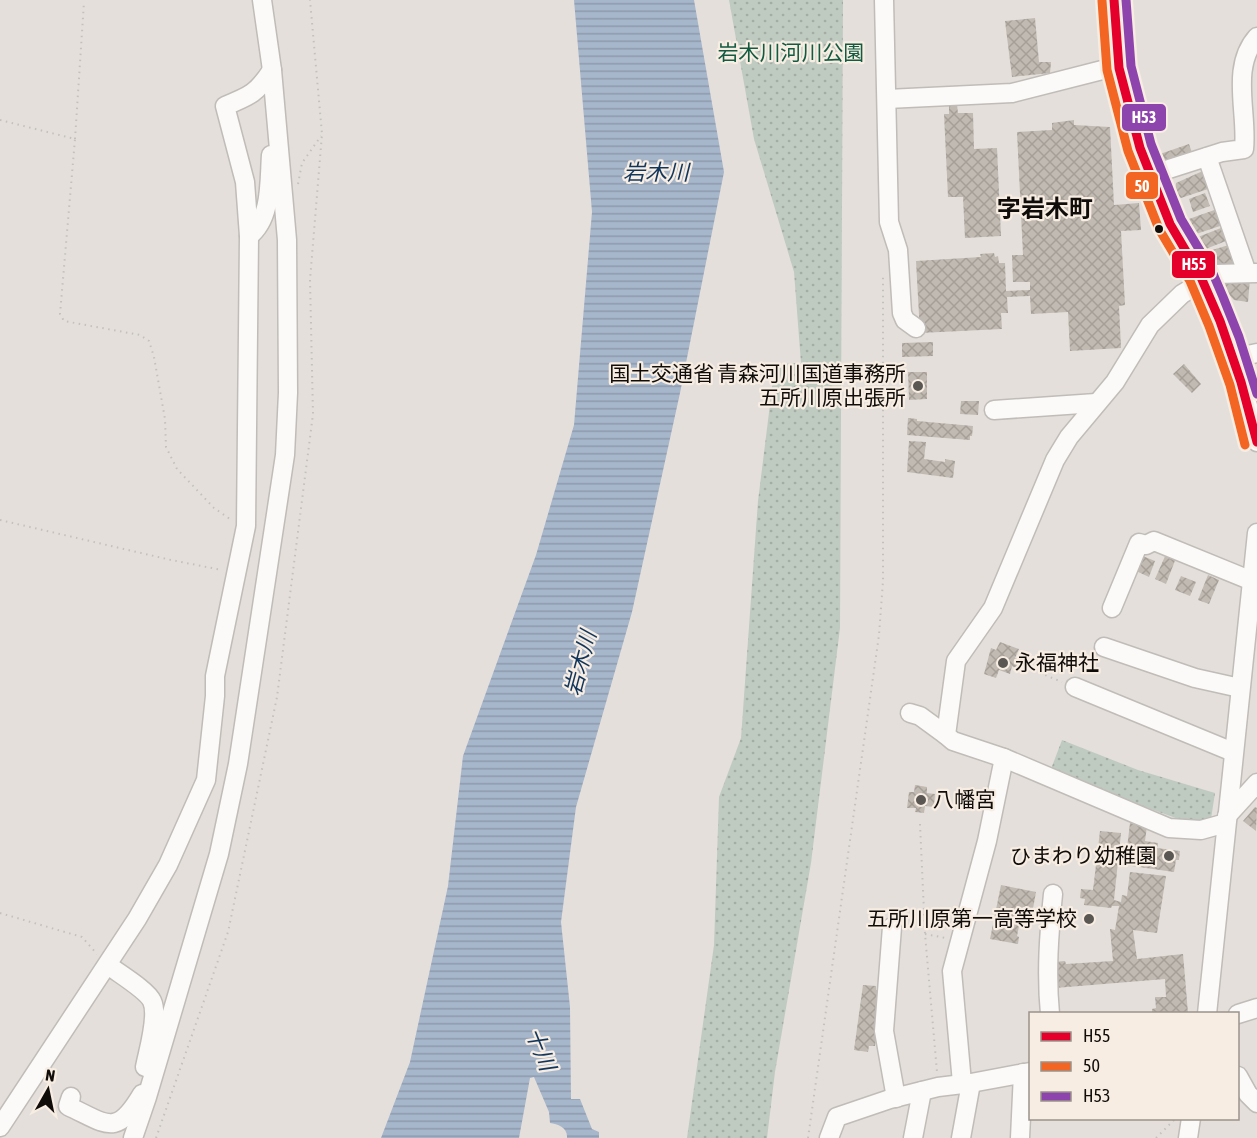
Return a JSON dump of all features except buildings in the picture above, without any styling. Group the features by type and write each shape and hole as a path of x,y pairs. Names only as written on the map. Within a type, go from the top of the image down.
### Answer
{"street":[{"path":"133,1138 219,854 238,764 285,455 288,393 287,240 272,70 262,0"},
{"path":"884,0 889,222 898,250 902,313 905,320 916,328"},
{"path":"1114,0 1118,66 1132,122 1170,225 1203,281 1233,358 1257,442"},
{"path":"1150,175 1222,152 1244,149 1251,135 1241,79 1249,46 1257,37"},
{"path":"887,99 1012,93 1118,66"},
{"path":"0,1127 138,919 168,865 206,780 215,696 214,676 245,529 249,236 244,182 225,105 249,97 262,85 272,70"},
{"path":"249,236 258,230 267,208 272,148 278,133"},
{"path":"946,735 956,661 993,608 1055,460 1069,437 1115,382 1150,325 1182,294 1215,274 1252,273 1207,157"},
{"path":"244,182 260,177 270,170"},
{"path":"1233,358 1257,353"},
{"path":"994,410 1096,403"},
{"path":"1207,1012 1233,752 1254,582 1257,533"},
{"path":"1112,608 1139,543 1146,545 1154,541 1254,582"},
{"path":"1104,647 1194,678 1240,688"},
{"path":"1075,687 1233,752"},
{"path":"910,713 921,717 953,741 1004,758 1169,828 1201,830 1226,820 1257,783"},
{"path":"961,1138 967,1083 952,971 987,841 1004,758"},
{"path":"1050,1012 1048,937 1053,894"},
{"path":"892,927 884,1031 896,1098"},
{"path":"108,965 146,994 152,1002 154,1017 142,1085 145,1094"},
{"path":"1239,1014 1257,1008"},
{"path":"829,1138 837,1117 930,1089 1027,1073 1020,1138"},
{"path":"1239,1078 1248,1094 1257,1102"},
{"path":"913,1138 930,1089"},
{"path":"71,1097 68,1106 107,1125 116,1124 123,1119 145,1094"},
{"path":"1188,1138 1191,1120"}],"path":[{"path":"84,2 60,314 64,321 140,335 149,341 165,419 166,447 177,469 214,508 245,529"},
{"path":"0,120 75,139"},
{"path":"298,185 302,163 322,134"},
{"path":"808,1138 879,635 883,581 883,273"},
{"path":"0,520 236,573"},
{"path":"1023,666 1075,687"},
{"path":"920,824 930,1089"},
{"path":"0,913 82,937 108,965"},
{"path":"925,934 960,940"},
{"path":"1156,1138 1175,1120"}],"green space":[{"name":"岩木川河川公園","path":"729,0 843,0 840,628 811,863 775,1072 767,1138 687,1138 714,945 719,797 741,738 758,501 775,364 801,363 794,272 754,139"},
{"path":"1062,740 1138,770 1215,793 1211,819 1184,821 1051,769"}],"water":[{"name":"岩木川","path":"574,0 694,0 724,172 680,393 632,612 576,807 561,922 570,1007 571,1099 580,1099 592,1129 599,1132 599,1138 567,1138 564,1129 550,1123 549,1112 534,1077 530,1078 519,1138 381,1138 410,1062 448,886 463,756 536,555 574,425 592,212"}],"transit line":[{"name":"H55","path":"1114,0 1119,68 1140,148 1170,224 1200,275 1220,321 1241,382 1257,442"},
{"name":"H53","path":"1126,0 1131,66 1151,144 1181,219 1211,269 1223,297 1239,337 1257,394"},
{"name":"50","path":"1102,1 1107,70 1128,151 1159,229 1190,281 1209,326 1230,385 1245,445"}],"place":[{"name":"国土交通省 青森河川国道事務所 五所川原出張所","path":"918,386"},
{"name":"永福神社","path":"1003,663"},
{"name":"八幡宮","path":"921,800"},
{"name":"ひまわり幼稚園","path":"1169,856"},
{"name":"五所川原第一高等学校","path":"1089,919"}],"district":[{"name":"字岩木町","path":"1045,209"}],"water label":[{"name":"十川","path":"541,1049"}]}
